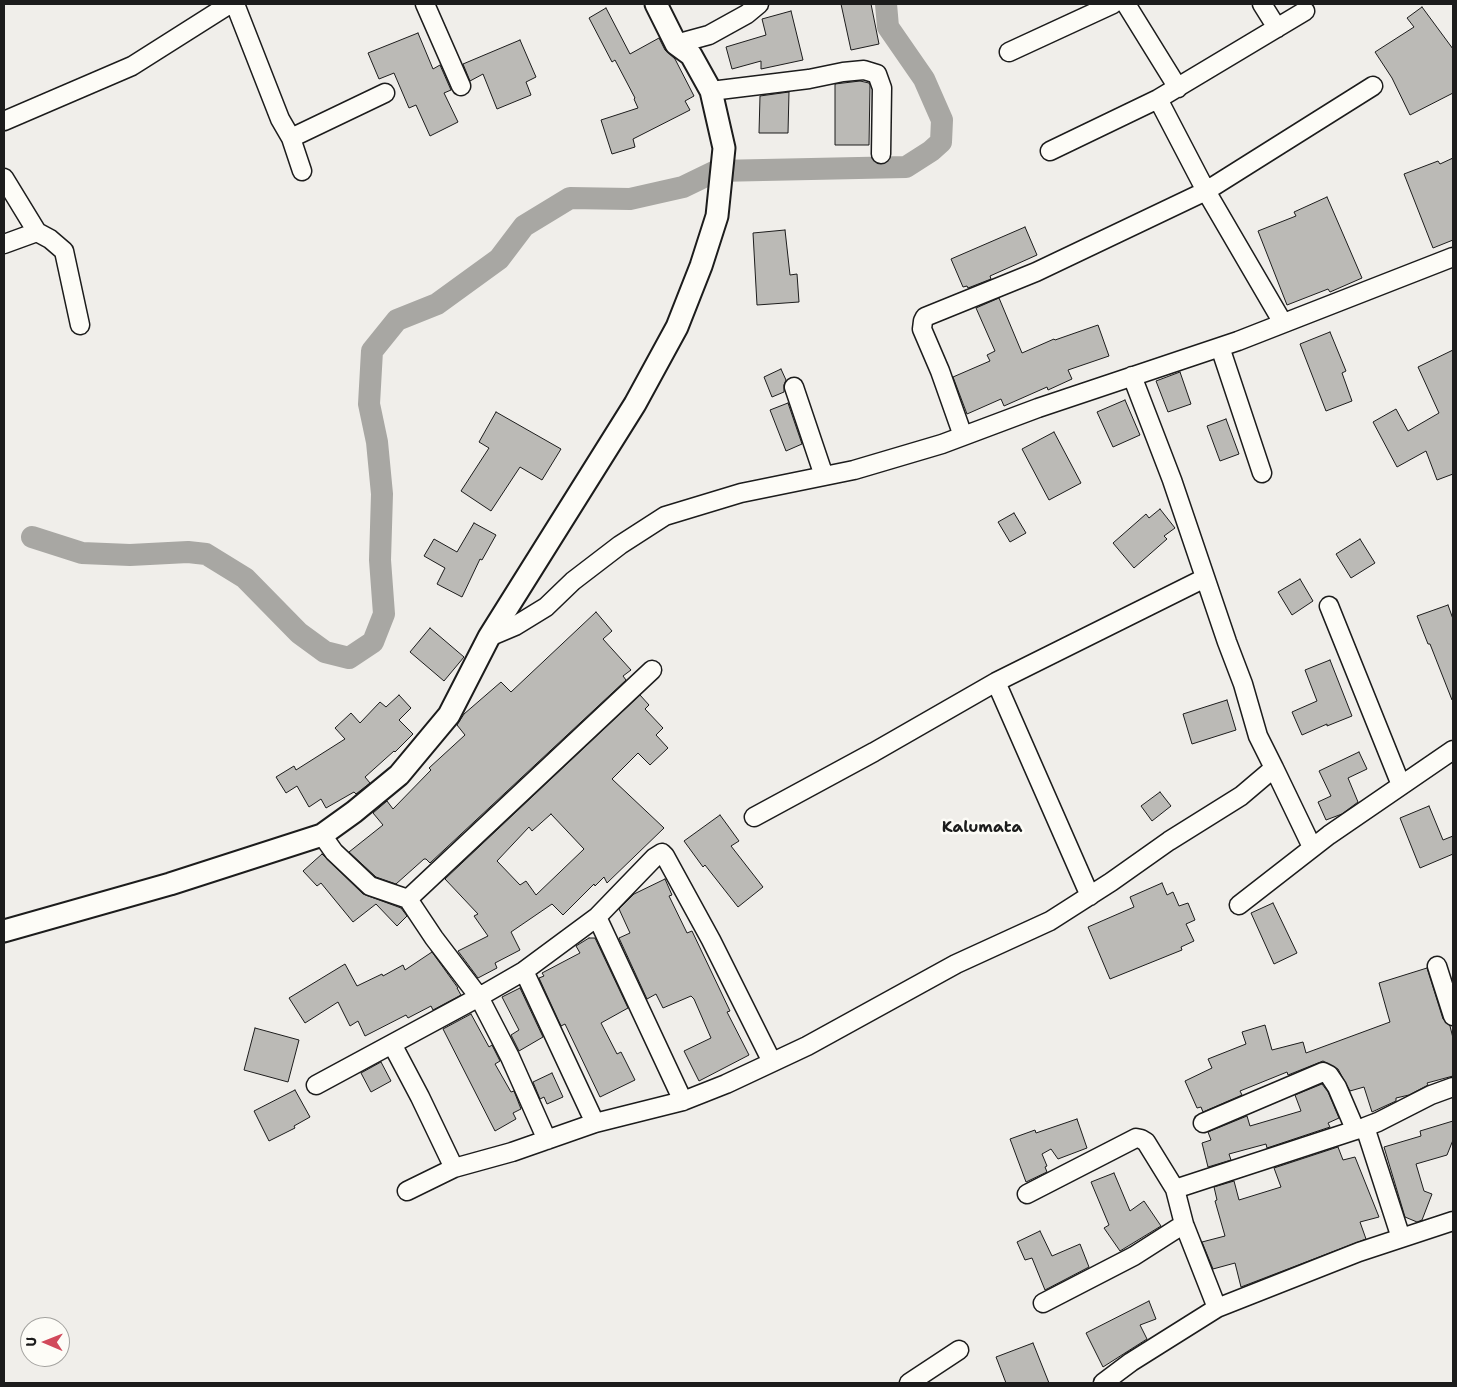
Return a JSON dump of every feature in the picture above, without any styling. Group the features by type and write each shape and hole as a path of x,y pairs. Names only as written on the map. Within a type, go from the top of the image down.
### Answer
{"street":[{"path":"4,121 132,66 230,4"},
{"path":"235,4 280,119 291,138 302,171"},
{"path":"425,4 461,86"},
{"path":"4,931 170,884 322,835 354,812 399,775 449,715 489,637 636,404 677,327 701,266 717,216 724,148 711,91 691,55 676,44 656,4"},
{"path":"676,44 709,35 747,14 759,4"},
{"path":"1009,52 1113,4"},
{"path":"1126,4 1178,88"},
{"path":"1262,4 1277,28"},
{"path":"1050,151 1158,100 1305,11"},
{"path":"711,91 746,88 843,72 864,70 877,74 882,88 881,154"},
{"path":"963,436 940,371 922,329 925,317 1036,272 1206,191 1373,86"},
{"path":"291,138 385,93"},
{"path":"1158,100 1206,191 1283,323"},
{"path":"4,178 37,232 50,239 64,251 80,325"},
{"path":"4,244 37,232"},
{"path":"489,637 515,626 546,607 620,545 666,516 741,493 862,468 942,444 1132,376 1220,347 1453,257"},
{"path":"1220,347 1262,473"},
{"path":"1132,376 1163,456 1243,684 1258,736 1312,847"},
{"path":"794,387 824,476"},
{"path":"754,817 874,752 996,682 1205,578"},
{"path":"1329,606 1401,785"},
{"path":"408,899 652,670"},
{"path":"996,682 1090,896"},
{"path":"1239,905 1283,872 1312,847 1453,750"},
{"path":"407,1192 454,1168 512,1152 595,1123 682,1101 726,1084 807,1046 956,964 1050,921 1090,896 1169,841 1241,796 1274,768"},
{"path":"322,835 334,852 370,886 408,899 434,938 479,997 510,1057 547,1140"},
{"path":"316,1085 524,971 598,917 659,854 664,854 711,940 772,1062"},
{"path":"598,917 682,1101"},
{"path":"1437,966 1453,1016"},
{"path":"524,971 595,1123"},
{"path":"392,1044 454,1168"},
{"path":"1203,1123 1324,1072 1329,1075 1360,1128 1401,1238"},
{"path":"1175,1189 1378,1122 1431,1095 1453,1087"},
{"path":"1027,1194 1136,1138 1146,1142 1175,1189 1184,1224 1217,1308"},
{"path":"1103,1383 1131,1362 1217,1308 1359,1252 1453,1221"},
{"path":"1043,1303 1134,1256 1184,1224"},
{"path":"909,1383 958,1350"}],"building":[{"path":"841,4 871,4 879,44 851,50"},
{"path":"1422,7 1453,49 1453,93 1410,115 1392,78 1375,52 1414,27 1407,18"},
{"path":"606,8 630,54 659,38 665,50 675,59 694,96 685,101 690,110 633,139 635,147 612,154 601,120 638,108 635,98 615,60 612,62 589,18"},
{"path":"791,11 803,60 761,69 761,61 732,69 726,47 766,35 762,19"},
{"path":"418,33 433,69 440,65 451,90 444,93 458,122 430,136 416,105 409,108 394,73 379,79 368,53"},
{"path":"520,40 536,77 526,82 531,95 497,109 483,74 470,81 463,64"},
{"path":"860,81 870,85 869,145 835,145 835,84"},
{"path":"789,92 788,133 759,133 760,96"},
{"path":"1453,158 1453,240 1433,248 1404,174 1438,161 1440,164"},
{"path":"1327,197 1362,278 1330,292 1328,289 1287,305 1258,231 1296,216 1294,212"},
{"path":"1025,227 1037,255 990,276 991,279 968,288 967,286 963,287 951,259"},
{"path":"785,230 790,275 797,274 799,302 757,305 753,233"},
{"path":"999,298 1022,353 1054,339 1098,325 1109,356 1068,370 1072,379 1048,390 1047,387 1004,406 1001,399 967,414 953,377 990,361 987,355 995,351 976,308"},
{"path":"1330,332 1346,371 1342,373 1352,401 1326,411 1300,344"},
{"path":"1453,350 1453,474 1437,480 1426,451 1397,467 1373,422 1396,409 1408,431 1439,413 1418,367"},
{"path":"781,369 786,380 784,392 772,397 764,377"},
{"path":"1180,372 1191,404 1168,412 1156,381"},
{"path":"1125,400 1140,435 1113,447 1097,412"},
{"path":"788,403 802,444 786,451 770,410"},
{"path":"496,412 561,449 542,480 520,467 491,511 461,491 489,448 479,442"},
{"path":"1226,419 1239,454 1220,461 1207,426"},
{"path":"1054,432 1081,483 1049,500 1022,449"},
{"path":"1160,509 1175,528 1164,536 1167,539 1134,568 1113,543 1146,514 1149,518"},
{"path":"1014,513 1026,533 1010,542 998,522"},
{"path":"474,523 496,535 482,560 480,559 462,597 437,584 445,568 424,556 434,539 457,552"},
{"path":"1360,539 1375,563 1351,578 1336,554"},
{"path":"1300,579 1313,601 1292,615 1278,592"},
{"path":"1448,605 1453,619 1453,700 1417,616"},
{"path":"596,612 612,631 603,639 631,670 623,676 626,680 430,863 424,859 396,884 376,877 349,852 383,825 373,813 387,801 393,809 431,770 429,768 465,735 457,725 464,714 501,682 511,692"},
{"path":"430,628 464,657 444,681 410,652"},
{"path":"1330,660 1352,716 1302,735 1292,712 1317,701 1305,670"},
{"path":"399,695 411,708 399,720 413,734 365,777 370,783 356,794 354,792 326,808 321,799 309,807 297,786 286,793 276,777 294,766 296,770 345,739 335,728 351,713 360,723 380,702 386,707"},
{"path":"640,695 649,705 645,709 663,728 656,735 668,748 650,765 638,753 612,779 664,828 607,883 604,877 595,886 594,884 563,915 552,904 511,932 520,950 495,963 497,968 478,978 458,951 488,936 474,916 478,914 445,879","holes":["551,814 584,849 536,895 526,881 520,885 497,861 529,827 532,831"]},
{"path":"1227,700 1236,730 1192,744 1183,714"},
{"path":"1359,752 1367,769 1348,778 1358,802 1342,814 1326,820 1318,802 1331,796 1319,771"},
{"path":"1160,792 1171,806 1152,821 1141,806"},
{"path":"1429,806 1443,840 1453,836 1453,854 1420,868 1400,818"},
{"path":"720,815 739,841 731,846 763,887 738,907 705,865 703,867 684,841"},
{"path":"322,854 363,894 401,908 407,916 397,926 376,904 353,922 321,883 317,886 303,871"},
{"path":"665,879 672,895 669,896 687,933 692,931 730,1011 727,1012 749,1055 699,1081 684,1051 711,1038 694,999 691,996 663,1008 656,994 647,999 619,938 630,933 619,909 634,894"},
{"path":"1162,883 1167,895 1173,892 1179,906 1188,903 1195,920 1186,924 1194,941 1181,947 1182,950 1110,979 1088,927 1134,907 1130,897"},
{"path":"1273,903 1297,953 1274,964 1251,913"},
{"path":"589,938 595,938 628,1008 601,1023 617,1054 621,1052 635,1080 600,1097 565,1024 561,1026 539,978 544,976 542,973 580,953 576,946"},
{"path":"432,952 461,995 433,1010 431,1006 408,1018 406,1015 365,1036 358,1021 350,1026 338,1002 305,1023 289,998 345,964 357,986 382,974 383,976 403,965 405,970"},
{"path":"1427,968 1443,1019 1450,1026 1453,1038 1453,1076 1427,1083 1428,1085 1409,1095 1396,1098 1396,1101 1372,1112 1364,1087 1350,1091 1338,1069 1323,1061 1288,1075 1287,1072 1240,1091 1242,1095 1203,1112 1201,1107 1197,1108 1185,1081 1212,1068 1208,1059 1246,1044 1242,1032 1265,1025 1272,1050 1303,1042 1306,1053 1390,1022 1379,983"},
{"path":"520,988 543,1037 519,1051 511,1035 519,1030 502,997"},
{"path":"471,1014 489,1047 492,1045 500,1061 495,1064 511,1092 514,1091 521,1109 513,1113 516,1119 495,1131 443,1029"},
{"path":"255,1028 299,1040 288,1082 244,1070"},
{"path":"381,1062 391,1081 371,1092 361,1073"},
{"path":"552,1073 563,1097 547,1104 544,1097 540,1099 533,1082"},
{"path":"1322,1084 1328,1092 1339,1118 1328,1123 1330,1127 1267,1148 1266,1144 1229,1154 1231,1160 1208,1167 1202,1143 1211,1140 1208,1132 1247,1116 1250,1126 1301,1111 1295,1095"},
{"path":"295,1090 310,1117 294,1126 295,1128 269,1141 254,1111"},
{"path":"1077,1119 1087,1148 1058,1159 1051,1149 1042,1154 1047,1166 1045,1167 1047,1172 1026,1182 1010,1139 1035,1130 1036,1133"},
{"path":"1453,1121 1453,1140 1447,1155 1416,1164 1424,1191 1432,1194 1422,1220 1417,1222 1405,1217 1384,1147 1421,1136 1420,1131"},
{"path":"1338,1147 1343,1160 1355,1157 1379,1217 1360,1222 1366,1239 1241,1287 1235,1263 1213,1269 1202,1242 1225,1236 1215,1201 1217,1200 1214,1187 1234,1181 1239,1200 1281,1187 1274,1168"},
{"path":"1114,1173 1130,1211 1144,1201 1161,1226 1120,1251 1104,1228 1109,1225 1091,1182"},
{"path":"1040,1231 1052,1256 1080,1244 1089,1267 1045,1290 1032,1258 1025,1260 1017,1242"},
{"path":"1149,1301 1156,1319 1140,1325 1147,1339 1103,1367 1086,1333"},
{"path":"1033,1343 1049,1383 1006,1383 996,1357"}],"waterway":[{"path":"32,537 82,553 130,555 188,552 206,554 245,578 299,633 325,652 349,658 373,642 384,614 380,560 382,494 377,442 369,404 372,351 397,320 437,304 499,259 524,226 570,198 630,199 683,187 716,171 906,167 931,151 941,142 942,120 924,79 888,27 886,4"}],"district":[{"name":"Kalumata","path":"982,828"}]}
